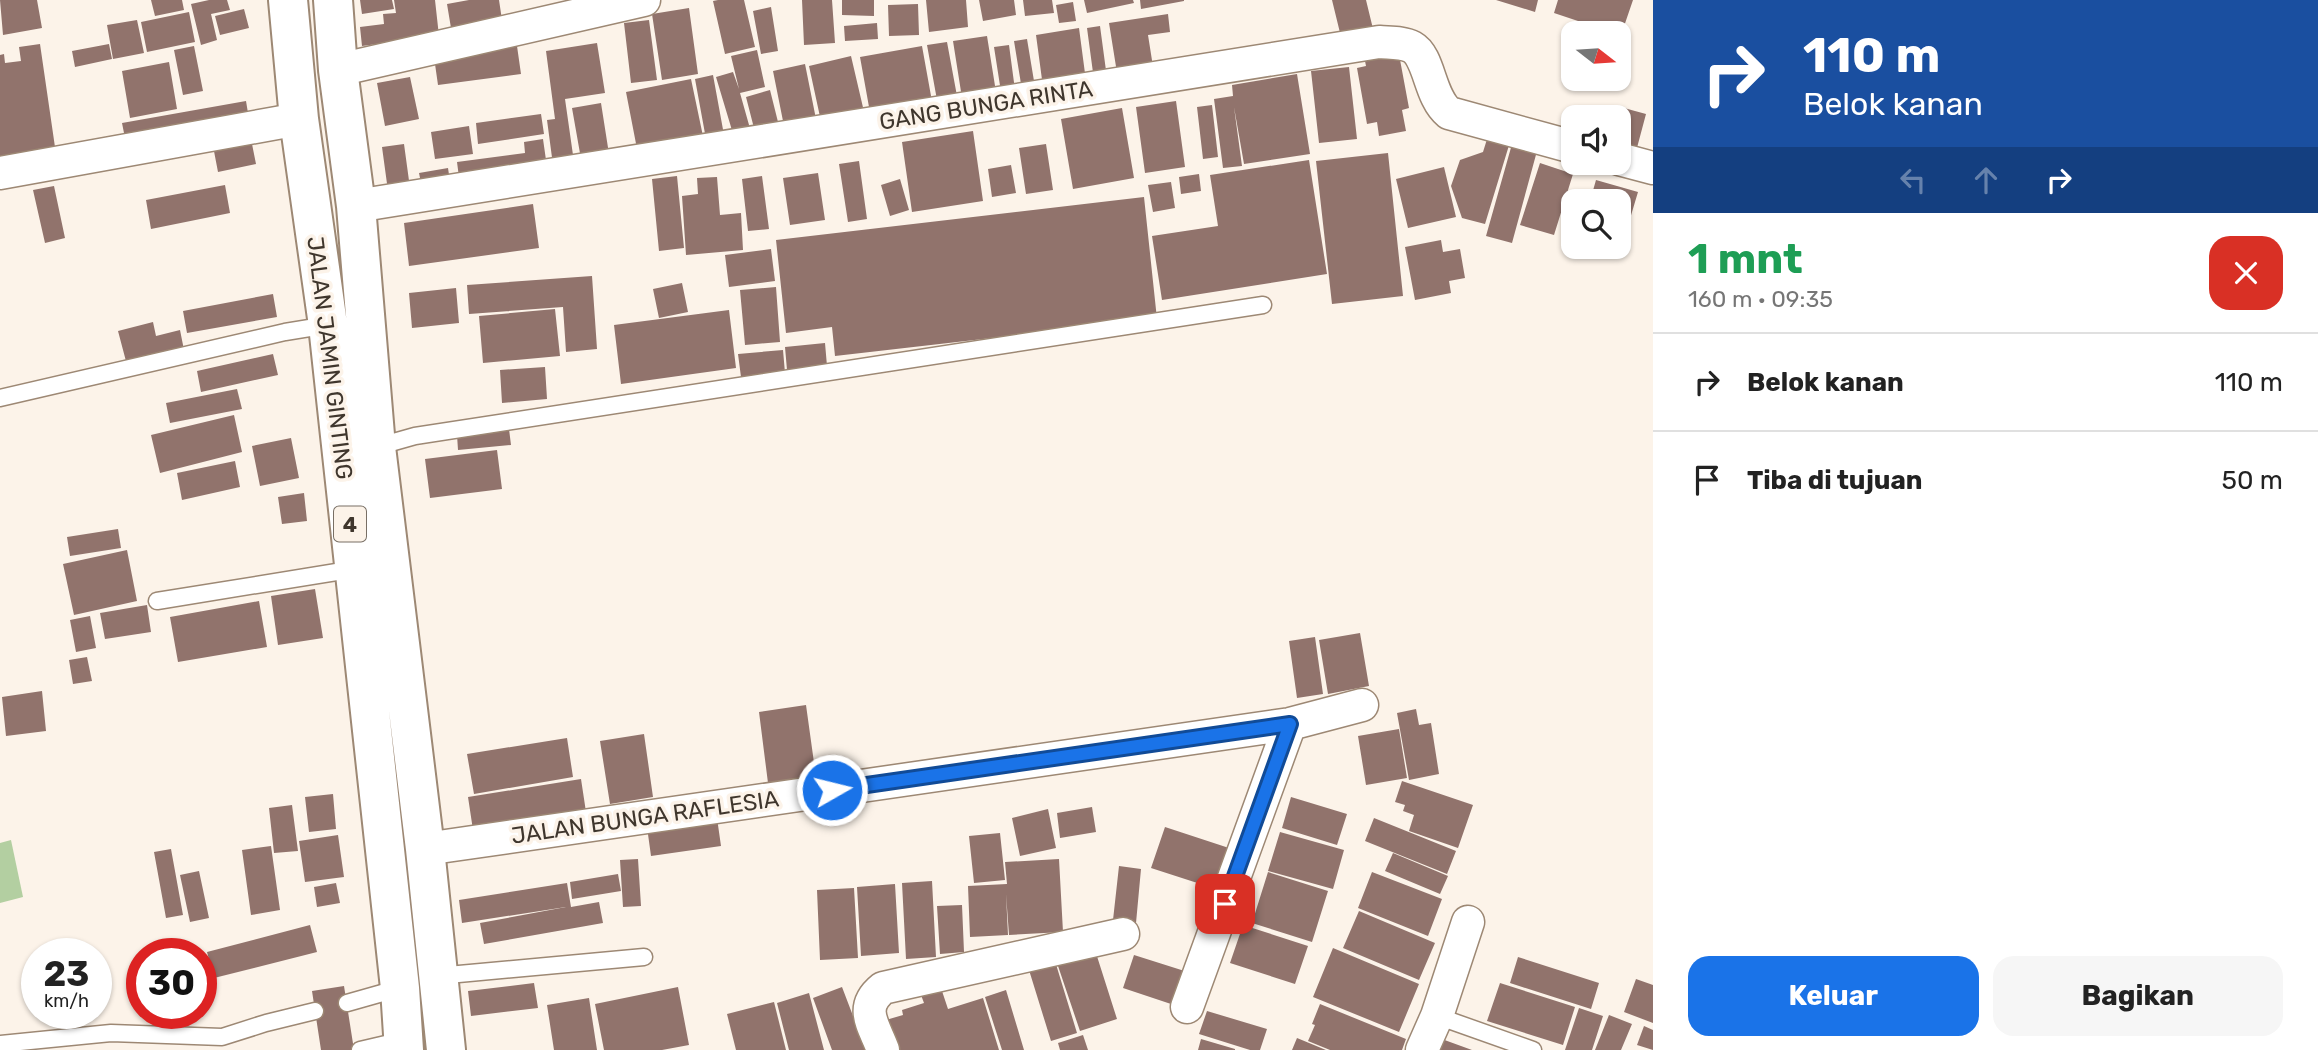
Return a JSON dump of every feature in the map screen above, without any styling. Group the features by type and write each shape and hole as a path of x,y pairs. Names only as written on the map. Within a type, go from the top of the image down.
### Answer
{"highway":[{"name":"JALAN JAMIN GINTING","path":"288,0 299,119 328,325 355,569 400,988 403,1045"},
{"name":"JALAN JAMIN GINTING","path":"333,0 338,70 356,206 376,447 425,849 446,1050"}],"street":[{"path":"338,70 644,0"},
{"name":"GANG BUNGA RINTA","path":"356,206 1379,42 1410,46 1419,53 1440,106 1449,113 1561,144"},
{"path":"0,173 299,119"},
{"path":"1631,163 1653,169"},
{"name":"JALAN BUNGA RAFLESIA","path":"425,849 1290,724 1362,705"},
{"path":"1187,1007 1290,724"},
{"path":"1422,1050 1437,1016 1468,922"},
{"path":"883,1050 868,1010 873,996 883,988 1123,934"}],"lane":[{"path":"376,447 415,436 1263,305"},
{"path":"0,398 285,332 328,325"},
{"path":"157,601 355,569"},
{"path":"437,976 644,957"},
{"path":"347,1003 400,988"},
{"path":"0,1044 111,1033 228,1044 266,1023 315,1011"},
{"path":"1437,1016 1533,1050"},
{"path":"360,1050 403,1045"}],"green space":[{"path":"11,840 23,897 0,903 0,843"}],"building":[{"path":"0,0 37,0 42,28 3,35"},
{"path":"151,0 182,0 184,10 155,16"},
{"path":"227,0 230,10 211,14 217,40 201,45 191,4"},
{"path":"360,0 392,0 394,9 362,14"},
{"path":"394,0 435,0 439,36 362,46 360,27 384,24 383,14 396,13"},
{"path":"469,0 499,0 502,20 451,28 447,4"},
{"path":"744,0 755,47 725,54 713,1"},
{"path":"802,0 832,0 835,43 804,45"},
{"path":"842,0 874,0 874,16 842,15"},
{"path":"926,0 966,0 968,27 929,32"},
{"path":"979,0 1014,0 1016,15 983,21"},
{"path":"1023,0 1052,0 1054,13 1025,16"},
{"path":"1084,0 1133,0 1134,3 1087,13"},
{"path":"1140,0 1184,0 1184,1 1141,9"},
{"path":"1332,0 1366,0 1374,33 1342,41"},
{"path":"1496,0 1538,0 1535,12"},
{"path":"1558,0 1633,0 1626,21 1578,21 1554,13"},
{"path":"1073,2 1076,21 1059,23 1056,5"},
{"path":"918,4 919,35 889,36 888,5"},
{"path":"771,7 778,51 761,54 753,11"},
{"path":"689,8 698,74 662,80 652,14"},
{"path":"244,9 249,28 220,35 215,16"},
{"path":"189,12 195,42 147,52 141,22"},
{"path":"1168,14 1170,32 1148,35 1154,73 1118,79 1109,23"},
{"path":"137,20 144,53 113,59 107,25"},
{"path":"649,20 657,80 631,83 624,23"},
{"path":"877,23 878,39 845,41 844,26"},
{"path":"1100,26 1107,78 1094,80 1087,28"},
{"path":"1079,28 1086,81 1043,87 1036,35"},
{"path":"987,36 996,92 962,98 953,41"},
{"path":"1027,39 1035,87 1022,90 1014,41"},
{"path":"947,42 957,96 937,100 927,45"},
{"path":"597,43 605,93 565,99 574,162 553,165 547,120 555,119 546,51"},
{"path":"40,44 56,154 0,163 0,55 4,54 5,63 21,61 19,47"},
{"path":"109,44 112,59 75,67 72,51"},
{"path":"1009,45 1015,90 1001,92 994,47"},
{"path":"194,46 203,91 183,95 174,50"},
{"path":"517,46 521,74 438,85 434,57"},
{"path":"922,46 933,107 871,118 860,57"},
{"path":"1398,49 1409,108 1402,110 1406,131 1379,136 1377,122 1367,124 1357,68 1366,66 1364,56"},
{"path":"757,50 765,87 740,93 751,132 734,137 716,77 733,72 739,89 731,56"},
{"path":"851,56 865,116 822,126 809,66"},
{"path":"169,62 177,109 130,118 122,71"},
{"path":"805,64 816,119 784,126 773,71"},
{"path":"1349,67 1357,139 1319,143 1311,71"},
{"path":"1297,74 1310,154 1244,164 1234,107 1242,166 1223,168 1214,99 1233,96 1232,85"},
{"path":"713,75 724,135 706,139 695,79"},
{"path":"410,77 419,119 385,126 377,83"},
{"path":"691,79 704,141 638,154 626,92"},
{"path":"770,90 779,126 755,132 746,97"},
{"path":"246,101 250,125 127,148 122,123"},
{"path":"1176,101 1185,167 1145,173 1136,107"},
{"path":"601,103 609,154 581,159 572,108"},
{"path":"1212,105 1218,157 1203,159 1197,107"},
{"path":"1122,108 1134,178 1073,189 1061,119"},
{"path":"1631,110 1646,114 1634,159 1631,158"},
{"path":"541,114 544,134 478,144 476,123"},
{"path":"469,126 473,154 435,159 431,132"},
{"path":"973,131 983,201 912,212 902,142"},
{"path":"1488,136 1510,142 1485,224 1462,218 1451,186 1460,160 1483,152"},
{"path":"251,139 256,164 218,172 213,146"},
{"path":"543,139 548,174 460,185 457,162 525,153 524,142"},
{"path":"404,144 410,188 388,191 382,147"},
{"path":"1046,144 1053,190 1026,194 1019,148"},
{"path":"1512,144 1537,151 1512,243 1486,236"},
{"path":"1388,153 1403,296 1332,304 1316,161"},
{"path":"1309,160 1327,274 1162,300 1152,236 1218,226 1210,175"},
{"path":"859,161 867,219 848,222 839,164"},
{"path":"1540,163 1561,170 1561,175 1573,175 1568,189 1561,189 1561,213 1554,235 1520,225"},
{"path":"1011,165 1016,193 992,197 988,169"},
{"path":"1444,167 1456,217 1408,228 1396,179"},
{"path":"448,168 451,188 423,193 419,173"},
{"path":"818,173 825,220 790,225 783,178"},
{"path":"1199,174 1201,191 1181,194 1179,177"},
{"path":"677,176 684,248 659,251 652,179"},
{"path":"762,176 769,229 748,231 742,179"},
{"path":"717,177 720,215 741,213 743,250 686,255 682,196 698,194 697,178"},
{"path":"900,179 909,210 890,216 881,185"},
{"path":"1596,180 1628,189 1593,189"},
{"path":"1171,182 1175,208 1153,212 1148,185"},
{"path":"225,185 230,213 151,229 146,200"},
{"path":"54,186 65,238 45,243 33,190"},
{"path":"1631,190 1638,192 1631,215"},
{"path":"1144,197 1157,319 835,356 832,327 786,333 776,240"},
{"path":"533,204 539,248 409,266 404,223"},
{"path":"1441,240 1443,252 1460,249 1465,278 1449,281 1451,293 1415,300 1405,247"},
{"path":"771,249 775,281 729,287 725,255"},
{"path":"592,276 597,349 566,352 563,307 469,314 467,285"},
{"path":"682,283 688,312 659,318 653,289"},
{"path":"776,287 780,342 745,345 740,290"},
{"path":"456,288 459,323 412,328 409,293"},
{"path":"273,294 277,317 187,333 183,311"},
{"path":"555,309 560,356 483,363 479,316"},
{"path":"729,310 736,368 621,384 614,325"},
{"path":"153,322 156,336 180,330 184,350 127,365 118,331"},
{"path":"825,343 827,366 787,370 785,347"},
{"path":"783,350 785,373 741,377 738,354"},
{"path":"273,354 278,375 201,392 197,371"},
{"path":"545,367 547,399 502,403 500,370"},
{"path":"237,389 242,409 170,423 166,403"},
{"path":"234,415 242,452 160,473 151,435"},
{"path":"509,429 511,445 458,450 457,435"},
{"path":"291,438 299,478 260,486 252,446"},
{"path":"497,450 502,489 430,498 425,459"},
{"path":"235,461 240,487 182,500 177,473"},
{"path":"304,493 307,521 282,524 278,497"},
{"path":"118,529 121,548 70,556 67,537"},
{"path":"127,550 137,601 74,615 63,564"},
{"path":"315,589 323,638 278,645 271,596"},
{"path":"259,601 267,647 178,662 170,617"},
{"path":"147,605 151,632 105,639 100,613"},
{"path":"90,616 96,648 76,652 70,620"},
{"path":"1360,633 1369,686 1328,694 1319,640"},
{"path":"1315,637 1323,694 1297,698 1289,641"},
{"path":"87,657 92,681 73,684 69,660"},
{"path":"42,691 46,731 6,736 2,697"},
{"path":"806,705 816,777 768,783 759,712"},
{"path":"1416,709 1419,725 1431,723 1439,774 1409,780 1397,713"},
{"path":"1399,729 1407,778 1366,785 1358,736"},
{"path":"644,734 653,797 610,804 600,741"},
{"path":"567,738 573,777 474,794 467,754"},
{"path":"581,779 586,812 473,830 468,797"},
{"path":"1402,781 1473,805 1458,848 1409,831 1414,815 1403,811 1405,805 1395,802"},
{"path":"333,794 336,829 309,832 305,797"},
{"path":"1291,797 1347,814 1337,845 1282,828"},
{"path":"292,805 298,851 274,853 269,808"},
{"path":"1092,807 1096,832 1060,838 1057,813"},
{"path":"1048,809 1056,848 1020,856 1012,818"},
{"path":"717,818 721,846 651,856 647,827"},
{"path":"1374,818 1456,851 1447,874 1365,841"},
{"path":"1165,827 1232,849 1219,890 1151,868"},
{"path":"1280,832 1344,850 1333,889 1268,871"},
{"path":"1000,833 1005,880 974,883 969,836"},
{"path":"338,835 344,877 305,882 299,841"},
{"path":"271,846 280,910 251,915 242,850"},
{"path":"171,849 183,915 166,918 154,852"},
{"path":"1393,853 1448,876 1440,894 1385,871"},
{"path":"638,859 641,906 623,907 620,860"},
{"path":"1059,859 1063,932 1009,935 1006,894 1008,935 970,937 968,886 1007,884 1005,862"},
{"path":"1119,866 1141,869 1136,923 1113,920"},
{"path":"199,871 209,918 190,922 180,875"},
{"path":"1268,872 1328,891 1312,942 1252,923"},
{"path":"1372,872 1442,899 1428,936 1358,908"},
{"path":"618,874 621,891 572,899 570,882"},
{"path":"932,881 936,957 906,959 902,883"},
{"path":"336,883 340,903 317,907 314,887"},
{"path":"567,883 571,907 599,902 603,923 484,944 480,923 566,907 462,923 459,900"},
{"path":"895,884 899,953 861,956 857,887"},
{"path":"854,888 858,958 820,960 817,890"},
{"path":"962,905 964,952 940,954 937,906"},
{"path":"1359,911 1435,943 1419,980 1343,948"},
{"path":"310,925 317,952 217,977 217,949"},
{"path":"1243,925 1308,946 1295,984 1230,963"},
{"path":"1333,948 1419,984 1399,1032 1313,997"},
{"path":"1095,950 1117,1019 1080,1031 1057,963"},
{"path":"1134,955 1194,974 1183,1008 1123,988"},
{"path":"1518,957 1599,983 1591,1009 1510,983"},
{"path":"1055,961 1077,1033 1051,1041 1029,970"},
{"path":"1636,979 1653,985 1653,1023 1624,1012"},
{"path":"534,983 538,1008 471,1016 468,991"},
{"path":"1500,983 1575,1007 1563,1045 1487,1021"},
{"path":"344,986 354,1050 321,1050 312,991"},
{"path":"678,987 689,1045 662,1050 604,1050 595,1004"},
{"path":"842,987 866,1050 832,1050 813,998"},
{"path":"941,988 948,1009 983,998 999,1050 888,1050 879,1022 903,1015 902,1010 924,1003 921,995"},
{"path":"1006,990 1024,1050 1002,1050 985,997"},
{"path":"809,993 824,1050 789,1050 777,1003"},
{"path":"589,998 597,1050 554,1050 547,1005"},
{"path":"774,1002 786,1050 736,1050 727,1014"},
{"path":"1320,1004 1406,1039 1402,1050 1330,1050 1308,1041"},
{"path":"1579,1008 1603,1016 1592,1050 1565,1050"},
{"path":"1207,1011 1267,1029 1260,1050 1250,1050 1199,1034"},
{"path":"1609,1015 1632,1024 1621,1050 1595,1050"},
{"path":"1644,1026 1653,1030 1653,1050 1637,1045"},
{"path":"1083,1035 1088,1050 1060,1050 1058,1043"},
{"path":"1297,1038 1326,1050 1292,1050"},
{"path":"1439,1038 1472,1050 1435,1050"},
{"path":"1201,1039 1235,1049 1235,1050 1198,1050"}],"route":[{"path":"832,790 1290,724 1225,904"}]}
